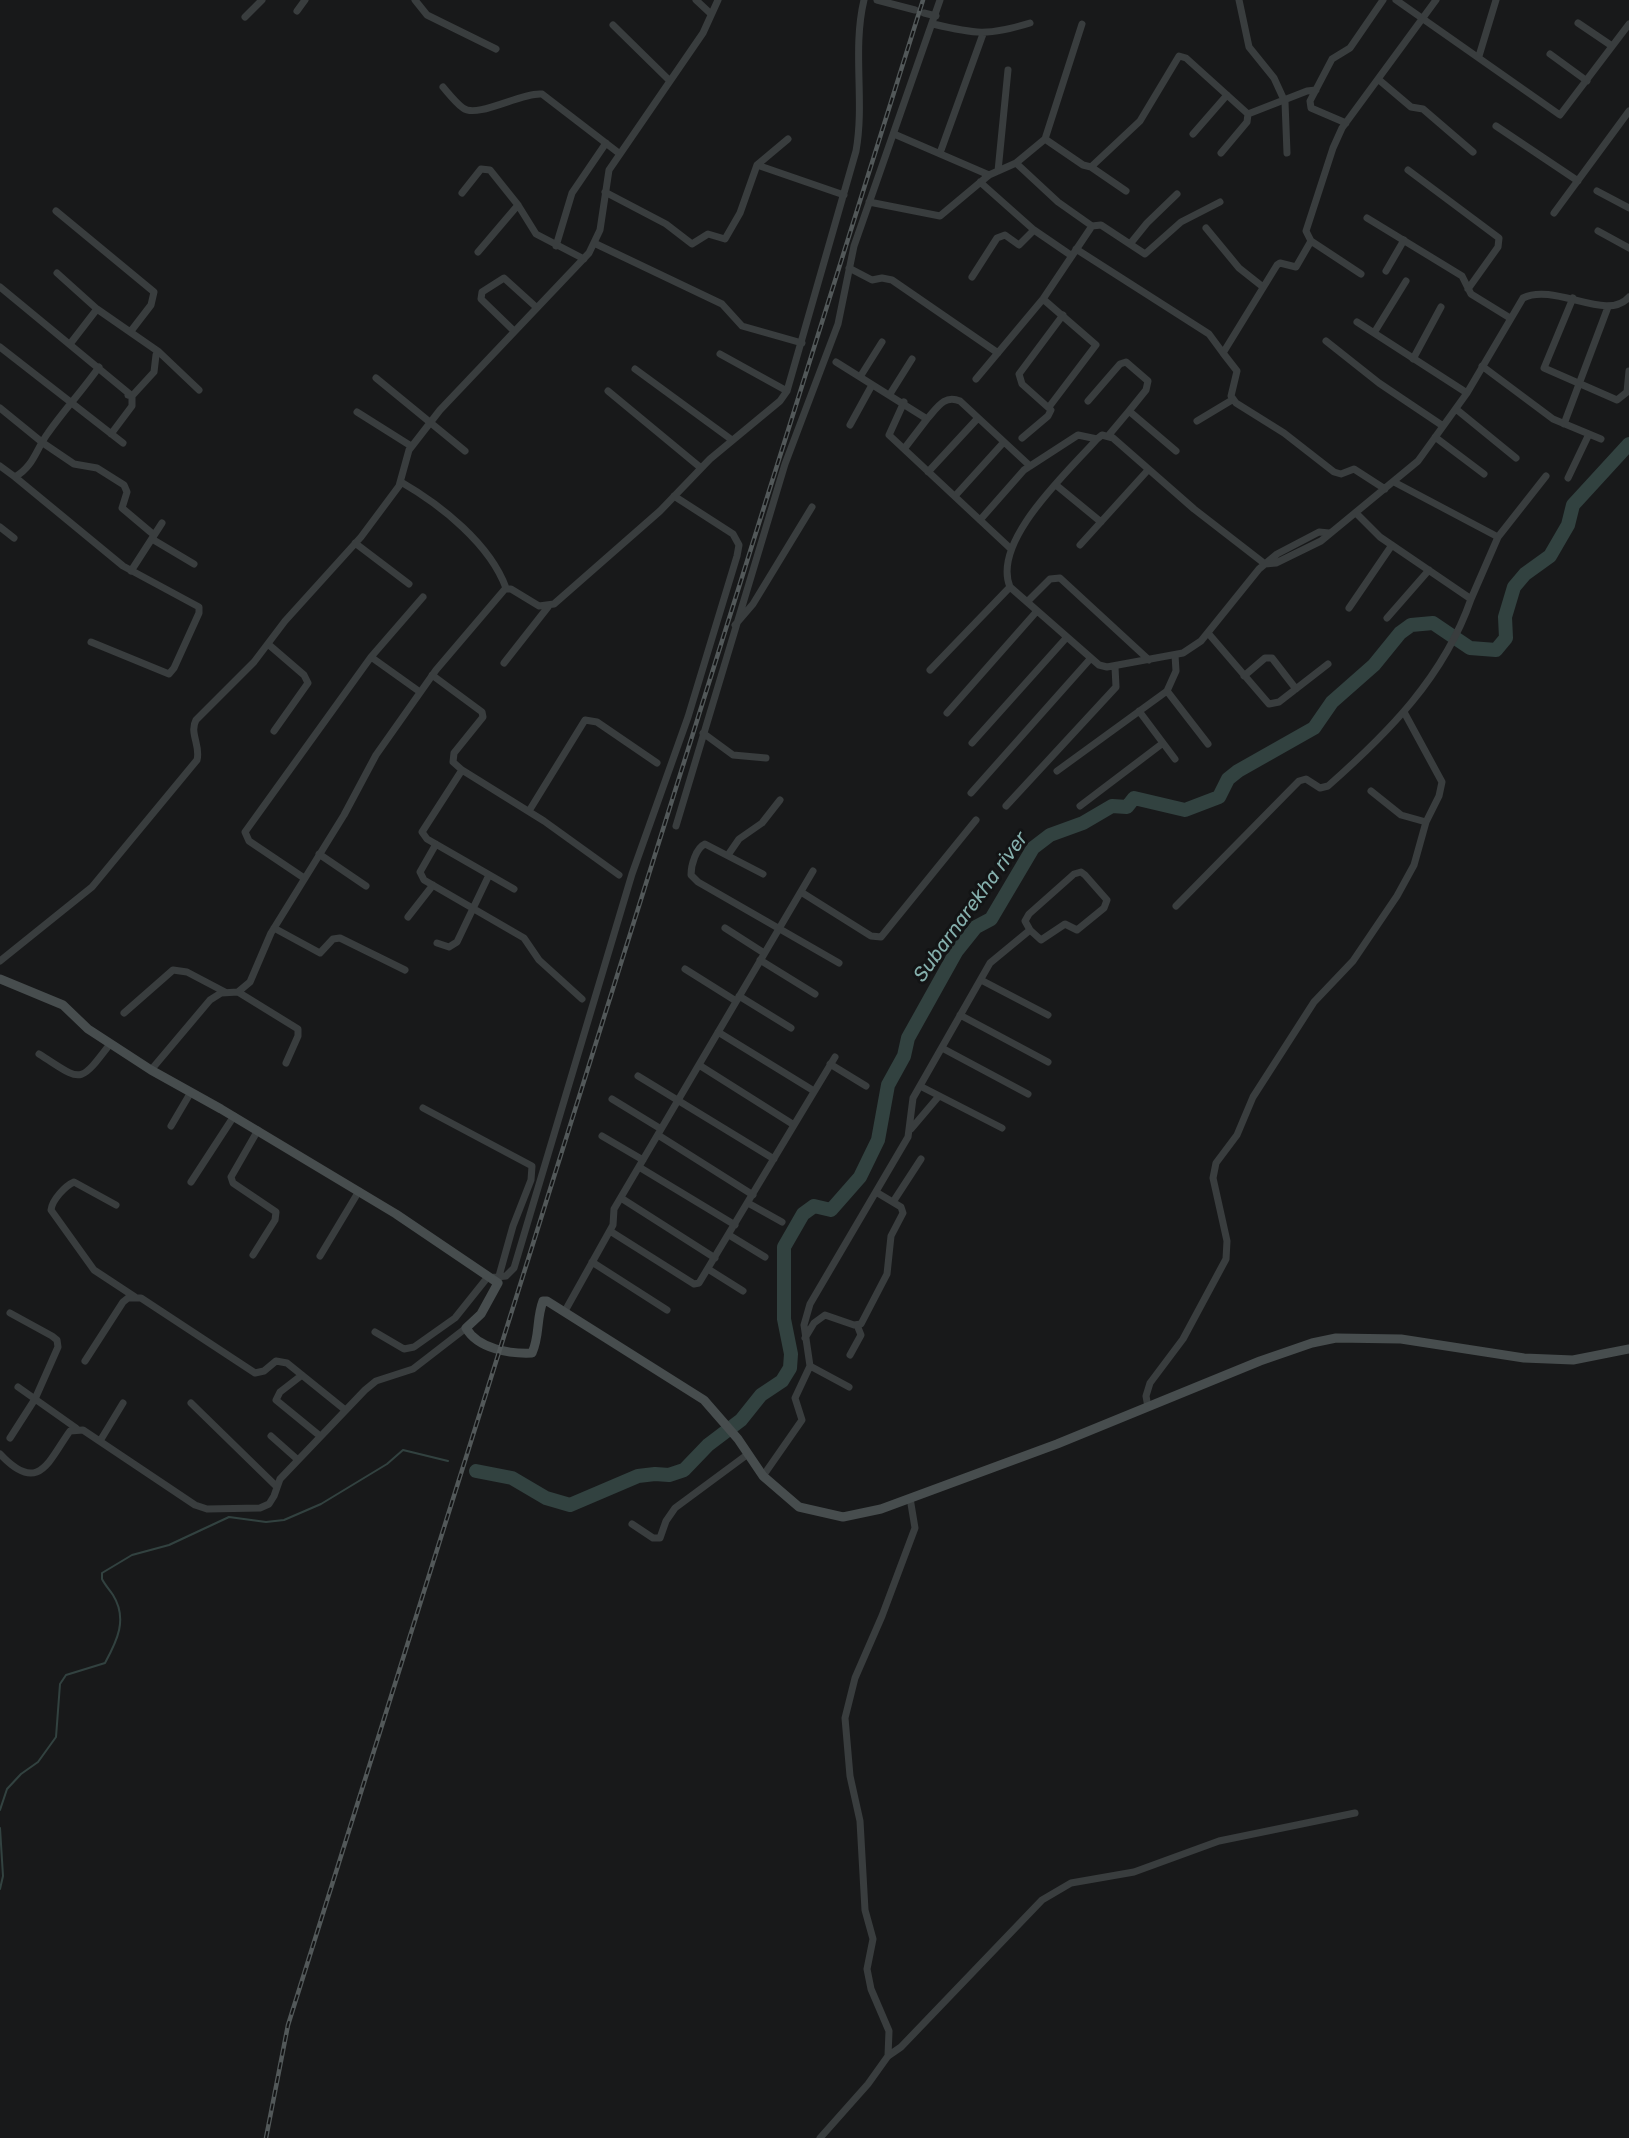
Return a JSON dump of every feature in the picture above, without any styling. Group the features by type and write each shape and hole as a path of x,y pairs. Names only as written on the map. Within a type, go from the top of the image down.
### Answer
{"street":[{"path":"245,17 262,0"},
{"path":"297,10 305,0"},
{"path":"415,0 427,15 496,49"},
{"path":"696,0 711,14"},
{"path":"0,961 92,887 126,848 197,760 193,728 196,720 245,672 285,621 355,543 401,482 405,457 430,422 514,330 584,259 594,243 602,220 609,170 703,33 718,0"},
{"path":"504,663 548,607 628,540 701,468 780,401 787,391 844,195 859,134 857,43 864,0"},
{"path":"877,0 915,10"},
{"path":"676,826 734,626 797,429 838,324 849,268 869,202 940,0"},
{"path":"1239,0 1249,47 1274,78 1285,102 1287,153"},
{"path":"1346,123 1311,108 1310,101 1332,58 1350,48 1383,0"},
{"path":"1396,0 1479,56 1560,115 1628,26"},
{"path":"1361,274 1311,241 1306,231 1333,148 1346,123 1436,0"},
{"path":"1479,56 1496,0"},
{"path":"924,13 936,16"},
{"path":"933,24 983,34 1000,32 1030,22"},
{"path":"1578,23 1612,46"},
{"path":"869,202 940,216 989,175 1016,163 1045,139 1082,24"},
{"path":"613,25 670,81"},
{"path":"940,153 983,34"},
{"path":"1550,54 1587,81"},
{"path":"1091,167 1140,121 1179,56 1186,58 1248,114"},
{"path":"998,171 1008,70"},
{"path":"1378,79 1411,107 1422,109 1473,152"},
{"path":"443,87 464,109 474,112 528,94 542,94 620,154"},
{"path":"1248,114 1285,102 1307,91 1316,90"},
{"path":"1193,134 1227,95"},
{"path":"1554,213 1629,111"},
{"path":"1221,153 1247,122 1248,114"},
{"path":"1496,126 1578,181"},
{"path":"894,134 989,175"},
{"path":"605,192 666,224 692,244 708,234 725,238 740,213 757,165 788,139"},
{"path":"1045,139 1126,191"},
{"path":"556,246 572,193 606,143"},
{"path":"1016,163 1058,202 1092,226 1101,225 1143,254 1149,254 1176,226 1220,202"},
{"path":"757,165 844,195"},
{"path":"462,193 478,172 486,169 494,173 536,234 584,259"},
{"path":"1408,170 1500,238 1498,247 1468,289"},
{"path":"980,182 1034,230 1209,334 1237,371 1232,400 1197,421"},
{"path":"1597,190 1629,208"},
{"path":"1130,244 1147,223 1177,194"},
{"path":"478,252 518,205"},
{"path":"56,211 154,292 151,305 131,331"},
{"path":"1367,218 1462,276 1468,289 1477,297 1510,318"},
{"path":"976,379 1043,299 1092,226"},
{"path":"1206,228 1239,268 1263,287"},
{"path":"972,277 997,238 1005,236 1019,244 1034,230"},
{"path":"1598,231 1629,248"},
{"path":"1386,271 1404,240"},
{"path":"1223,353 1280,263 1296,267 1311,241"},
{"path":"594,243 722,304 742,326 802,343"},
{"path":"849,268 872,280 882,278 892,280 998,353"},
{"path":"57,273 97,309 159,352 199,390"},
{"path":"514,330 481,299 482,292 504,278 536,308"},
{"path":"1374,333 1406,281"},
{"path":"0,287 99,367 129,395 132,406 111,434"},
{"path":"1097,439 1025,522 1011,549 1006,572 1010,587 1099,664 1115,667 1183,653 1208,633 1265,564 1277,554 1319,532 1329,533 1418,461 1467,393 1523,298 1532,294 1573,298 1608,307 1617,306 1629,298"},
{"path":"1573,298 1544,365 1547,370 1620,399 1627,392 1629,371"},
{"path":"1022,438 1048,416 1049,407 1096,345 1043,299"},
{"path":"1413,359 1441,307"},
{"path":"1564,424 1608,307"},
{"path":"70,344 97,309"},
{"path":"1049,407 1022,384 1019,374 1063,315"},
{"path":"1357,322 1467,393"},
{"path":"1326,341 1379,383 1443,426"},
{"path":"860,377 882,342"},
{"path":"0,347 123,443"},
{"path":"129,395 154,372 156,354"},
{"path":"720,354 787,391"},
{"path":"890,394 912,359"},
{"path":"836,362 904,402 927,419"},
{"path":"980,520 1030,466 1078,435 1097,439 1108,436 1146,390 1148,381 1126,362 1120,364 1088,401"},
{"path":"1482,366 1564,424 1601,439"},
{"path":"15,477 38,454 71,403 99,367"},
{"path":"635,369 732,440"},
{"path":"376,378 465,451"},
{"path":"850,425 872,385"},
{"path":"608,391 701,468"},
{"path":"904,449 942,402 950,398 960,401 1030,466"},
{"path":"1232,400 1292,439 1334,472 1341,474 1354,469 1385,489"},
{"path":"904,402 889,435 1011,549"},
{"path":"0,408 43,443 74,464 93,466 124,486 127,492 122,508 153,537 194,564"},
{"path":"1456,409 1516,458"},
{"path":"1129,411 1176,452"},
{"path":"357,412 411,446"},
{"path":"928,472 978,418"},
{"path":"1568,478 1588,434"},
{"path":"1108,436 1194,509 1265,564"},
{"path":"1435,437 1484,474"},
{"path":"955,496 1003,443"},
{"path":"0,466 98,548 131,572 199,607 199,613 174,668 169,674 91,642"},
{"path":"1080,545 1148,470"},
{"path":"1176,906 1299,781 1306,779 1320,788 1328,786 1380,740 1404,712 1453,644 1498,537 1546,476"},
{"path":"401,482 430,499 448,514 495,565 506,588 539,606 548,607"},
{"path":"1394,482 1498,537"},
{"path":"1056,485 1101,522"},
{"path":"375,1332 404,1349 414,1347 455,1318 487,1278 510,1274 514,1268 632,874 691,708 737,556 739,545 733,534 674,496"},
{"path":"734,626 753,604 812,507"},
{"path":"1356,513 1370,529 1471,599"},
{"path":"131,572 162,523"},
{"path":"0,527 14,538"},
{"path":"355,543 409,584"},
{"path":"1349,608 1392,545"},
{"path":"1387,618 1429,570"},
{"path":"1028,602 1050,579 1060,578 1149,660"},
{"path":"930,670 1010,587"},
{"path":"151,1070 210,1000 225,993 238,992 250,982 274,928 376,755 432,675 506,588"},
{"path":"304,878 249,841 245,832 371,657 423,597"},
{"path":"947,713 1038,611"},
{"path":"1208,633 1269,704 1280,702 1328,664"},
{"path":"972,743 1067,637"},
{"path":"268,644 304,675 308,683 274,731"},
{"path":"1057,771 1167,691 1176,672 1175,655"},
{"path":"371,657 420,692"},
{"path":"971,793 1091,658"},
{"path":"1244,676 1265,658 1272,658 1296,689"},
{"path":"1006,806 1116,687 1115,667"},
{"path":"432,675 483,714 481,723 452,758 454,765 530,811 619,875"},
{"path":"1167,691 1208,744"},
{"path":"1139,711 1175,759"},
{"path":"1148,1407 1147,1389 1183,1339 1227,1260 1227,1241 1213,1178 1216,1163 1237,1135 1253,1097 1314,1002 1353,961 1397,896 1414,865 1426,822 1439,796 1442,782 1404,712"},
{"path":"530,811 585,720 597,722 657,763"},
{"path":"703,733 733,755 766,758"},
{"path":"1080,806 1163,743"},
{"path":"462,770 423,828 424,836 514,890"},
{"path":"1371,791 1401,815 1426,822"},
{"path":"728,855 739,839 762,823 780,800"},
{"path":"801,892 871,936 881,937 976,820"},
{"path":"436,844 420,872 424,880 524,938 539,960 582,999"},
{"path":"763,874 710,845 701,845 691,870 693,879 839,963"},
{"path":"319,854 366,886"},
{"path":"565,1311 610,1232 614,1221 614,1209 813,871"},
{"path":"1077,872 1085,875 1107,900 1104,908 1077,930 1065,924 1041,940 1030,930 1025,921 1029,914 1077,872"},
{"path":"437,943 449,947 457,942 489,875"},
{"path":"408,917 433,885"},
{"path":"274,928 320,953 333,939 340,938 405,970"},
{"path":"726,928 764,952"},
{"path":"911,1129 910,1108 920,1086 981,980 999,953 1030,930"},
{"path":"760,960 815,994"},
{"path":"685,969 791,1028"},
{"path":"124,1013 173,970 187,972 225,993"},
{"path":"0,979 63,1005 88,1029 110,1044 358,1191 487,1278 498,1283 481,1314 466,1328 413,1369 376,1380 344,1409 276,1486 269,1504 260,1508 207,1509 195,1505 100,1441 76,1428 18,1387"},
{"path":"981,980 1048,1015"},
{"path":"238,992 298,1029 298,1036 286,1063"},
{"path":"960,1016 1048,1062"},
{"path":"718,1032 814,1091"},
{"path":"39,1054 73,1076 81,1076 88,1073 110,1044"},
{"path":"942,1048 1028,1094"},
{"path":"610,1232 694,1284 699,1283 835,1057"},
{"path":"830,1064 866,1086"},
{"path":"699,1065 794,1125"},
{"path":"638,1076 774,1159"},
{"path":"920,1086 1002,1128"},
{"path":"171,1126 191,1092"},
{"path":"764,1476 799,1428 802,1420 795,1398 810,1366 804,1325 810,1304 911,1129 939,1096"},
{"path":"612,1099 753,1195"},
{"path":"423,1108 532,1166 531,1180 513,1226 499,1276"},
{"path":"191,1182 234,1116"},
{"path":"254,1255 275,1220 276,1212 233,1183 231,1177 258,1131"},
{"path":"602,1136 643,1160"},
{"path":"893,1202 921,1159"},
{"path":"639,1167 735,1225"},
{"path":"116,1205 74,1182 64,1189 51,1205 51,1210 94,1270 135,1297 161,1310 255,1373 260,1373 272,1363 281,1360 344,1409"},
{"path":"320,1256 358,1191"},
{"path":"857,1325 864,1320 887,1274 891,1236 903,1213 901,1207 876,1192"},
{"path":"621,1198 715,1258"},
{"path":"748,1203 782,1222"},
{"path":"729,1235 765,1257"},
{"path":"592,1262 667,1310"},
{"path":"708,1269 743,1291"},
{"path":"85,1361 123,1302 135,1297"},
{"path":"466,1328 470,1336 491,1346 512,1353 532,1353 538,1340 539,1312 543,1301 565,1311 704,1400 738,1439 764,1476 799,1508 843,1517 880,1509 1058,1444 1260,1361 1312,1343 1336,1338 1401,1339 1524,1358 1559,1359 1589,1357 1629,1349"},
{"path":"10,1313 57,1341 57,1354 34,1399 10,1438"},
{"path":"805,1338 814,1323 825,1315 857,1325"},
{"path":"850,1355 861,1335 857,1325"},
{"path":"810,1366 849,1387"},
{"path":"302,1375 280,1392 276,1400 320,1436"},
{"path":"100,1441 123,1403"},
{"path":"191,1403 276,1486"},
{"path":"0,1454 18,1470 37,1471 52,1461 66,1437 76,1428"},
{"path":"272,1436 298,1460"},
{"path":"632,1524 653,1538 660,1539 666,1521 675,1508 748,1454"},
{"path":"888,2056 889,2031 870,1989 867,1969 873,1939 865,1910 860,1821 850,1776 845,1718 855,1678 882,1616 915,1528 910,1498"},
{"path":"820,2138 868,2084 888,2056 901,2047 1042,1900 1071,1883 1134,1872 1219,1841 1355,1813"}],"waterway":[{"name":"Subarnarekha river","path":"476,1471 512,1478 546,1498 570,1505 638,1476 669,1475 684,1470 708,1445 741,1420 761,1395 782,1381 790,1368 791,1354 784,1319 784,1247 803,1214 814,1206 831,1210 860,1177 878,1140 888,1085 904,1056 908,1038 956,952 976,927 991,919 1033,848 1050,835 1083,823 1112,806 1127,807 1134,798 1185,810 1219,797 1228,779 1238,771 1314,728 1332,702 1374,665 1400,633 1411,625 1433,623 1470,648 1496,650 1506,638 1505,617 1514,587 1525,574 1550,556 1568,525 1573,505 1629,444"},
{"path":"0,1810 7,1789 21,1774 38,1762 56,1737 60,1684 66,1675 105,1663 117,1638 120,1613 113,1595 102,1579 102,1573 132,1555 169,1545 229,1517 266,1522 284,1520 321,1504 387,1464 403,1450 448,1461"},
{"path":"0,1828 3,1876 0,1889"}],"railway":[{"path":"266,2138 288,2025 923,0"}]}
